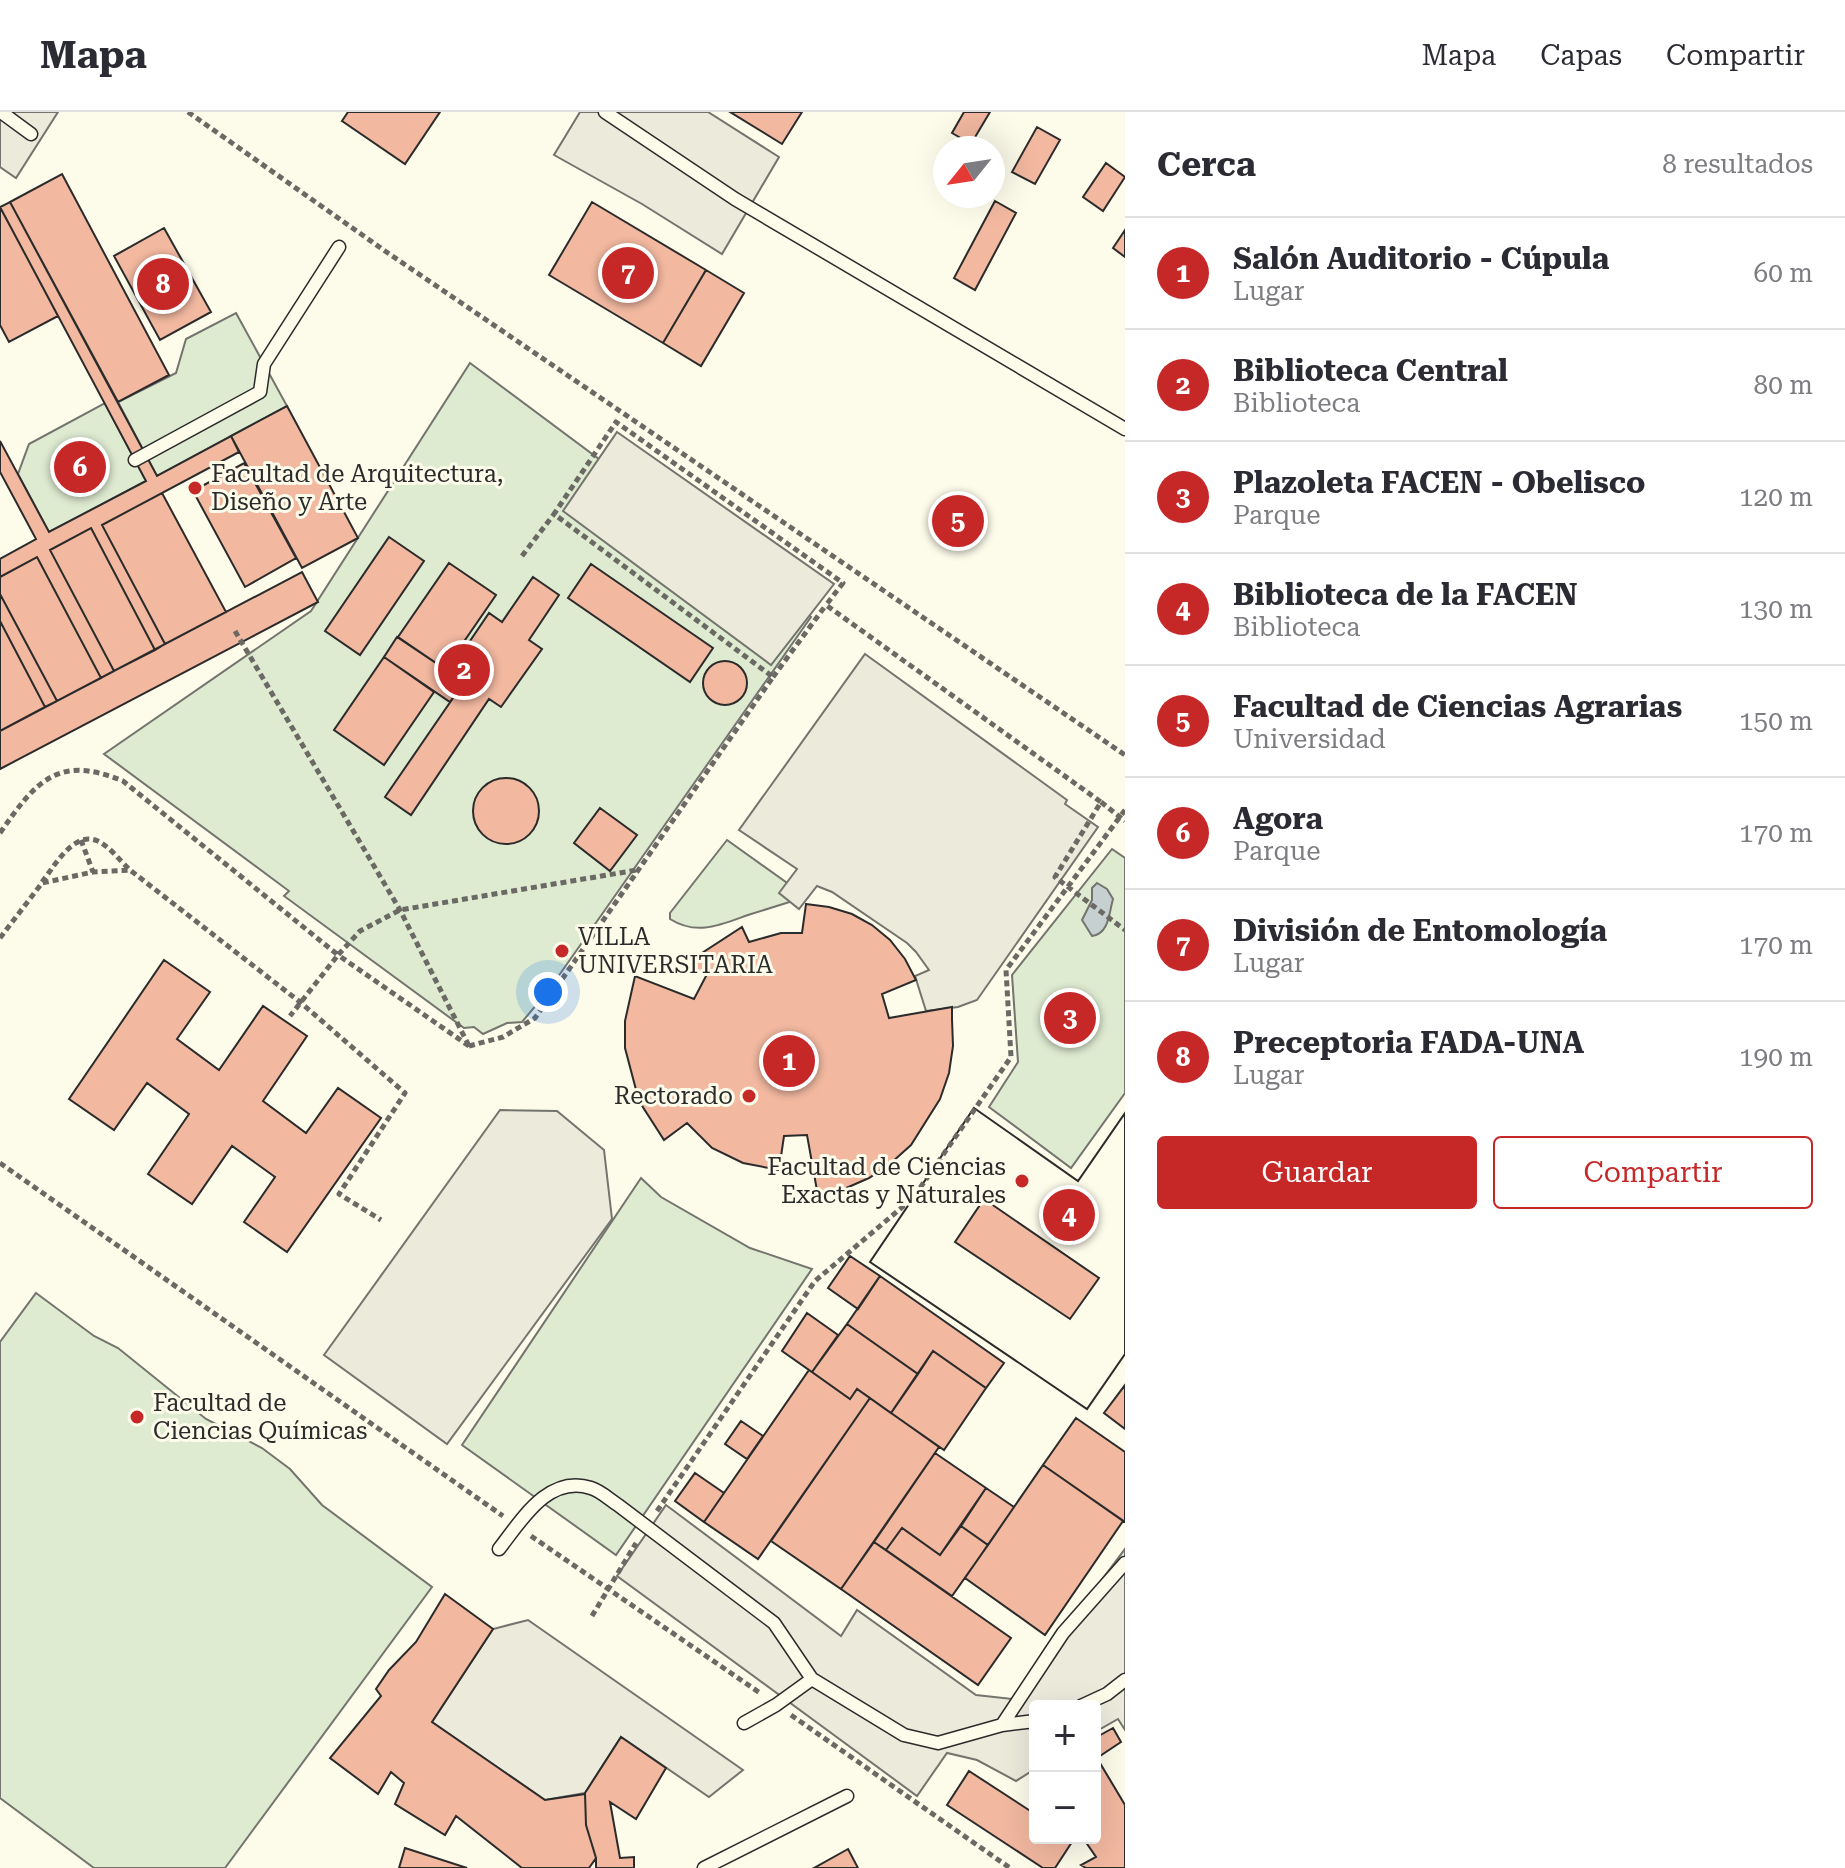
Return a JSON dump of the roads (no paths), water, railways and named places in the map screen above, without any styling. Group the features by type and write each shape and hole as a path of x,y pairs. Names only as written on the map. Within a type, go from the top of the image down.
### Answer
{"lane":[{"path":"1,112 31,134"},
{"path":"605,112 735,199 1125,429"},
{"path":"135,460 260,392 264,364 339,247"},
{"path":"499,1549 534,1504 561,1488 591,1488 647,1526 774,1623 812,1679 904,1735 938,1743 1002,1725 1029,1722"},
{"path":"1002,1725 1063,1633 1125,1563"},
{"path":"744,1723 812,1679"},
{"path":"1094,1700 1125,1680"},
{"path":"704,1868 847,1796"}],"place":[{"name":"División de Entomología","path":"628,273"},
{"name":"Preceptoria FADA-UNA","path":"163,284"},
{"name":"Agora","path":"80,467"},
{"name":"Facultad de Arquitectura, Diseño y Arte","path":"195,488"},
{"name":"Facultad de Ciencias Agrarias","path":"958,521"},
{"name":"Biblioteca Central","path":"464,670"},
{"name":"VILLA UNIVERSITARIA","path":"562,951"},
{"name":"Plazoleta FACEN - Obelisco","path":"1070,1018"},
{"name":"Salón Auditorio - Cúpula","path":"789,1061"},
{"name":"Rectorado","path":"749,1096"},
{"name":"Facultad de Ciencias Exactas y Naturales","path":"1022,1181"},
{"name":"Biblioteca de la FACEN","path":"1069,1215"},
{"name":"Facultad de Ciencias Químicas","path":"137,1417"}]}
